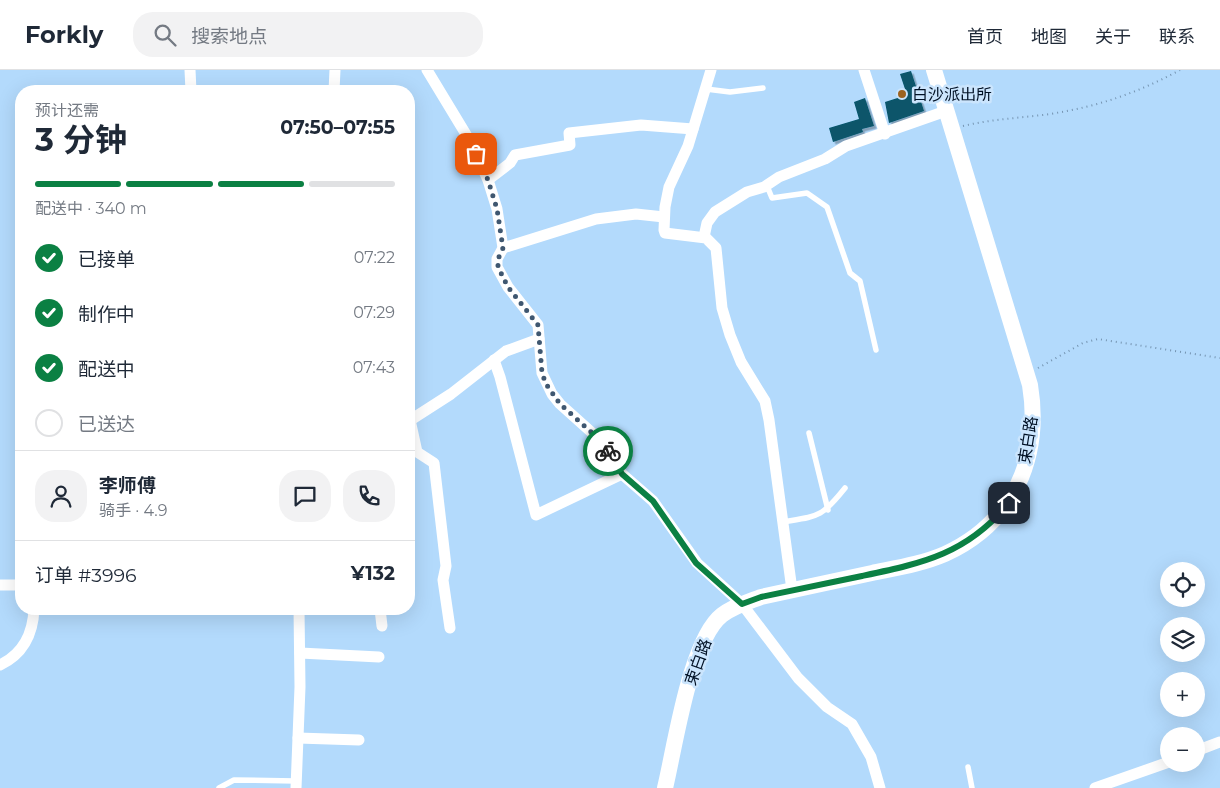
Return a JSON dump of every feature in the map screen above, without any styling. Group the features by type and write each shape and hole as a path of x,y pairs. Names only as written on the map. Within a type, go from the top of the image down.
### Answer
{"main road":[{"name":"束白路","path":"665,788 698,653 708,632 722,615 742,604 792,590 930,560 956,548 991,524 1012,497 1021,479 1029,451 1033,409 1027,374 934,70"}],"street":[{"path":"190,70 190,85"},
{"path":"334,85 335,70"},
{"path":"427,70 467,136 488,180 497,209 503,248 498,259 500,274 535,320 539,338 542,373 552,394 560,404 599,439 622,474 653,501 696,563 742,604 798,678 828,707 852,724 871,757 880,788"},
{"path":"711,70 685,155 669,187 664,217 665,233 704,237 716,248 722,308 730,335 740,362 765,401 773,439 792,590"},
{"path":"864,70 885,134"},
{"path":"704,237 707,223 715,212 746,192 767,186 775,178 825,159 846,146 949,118"},
{"path":"488,180 510,163 515,155 570,146 569,133 641,125 694,129"},
{"path":"503,248 596,219 631,215 664,217"},
{"path":"415,417 473,378 506,351 539,338"},
{"path":"494,360 500,376 536,515 622,474"},
{"path":"415,447 416,452 434,464 446,566 442,580 450,628"},
{"path":"0,585 15,585"},
{"path":"0,665 15,656 26,642 32,629 33,615"},
{"path":"296,784 300,653 299,615"},
{"path":"381,615 382,626"},
{"path":"300,653 379,657"},
{"path":"298,738 359,740"},
{"path":"1205,748 1220,742"},
{"path":"1095,788 1160,765"}],"lane":[{"path":"706,89 730,92 763,88"},
{"path":"767,186 772,198 807,193 827,207 850,273 860,281 876,350"},
{"path":"809,433 828,510"},
{"path":"782,522 817,516 828,510 846,488"},
{"path":"968,768 972,788"},
{"path":"219,788 234,780 296,784"}],"path":[{"path":"949,118 958,127 987,121 1049,114 1106,103 1146,88 1180,70"},
{"path":"1027,374 1083,343 1098,339 1220,358"}],"building":[{"path":"911,71 924,111 889,123 885,102 907,95 900,74"},
{"path":"865,98 874,126 862,129 863,132 833,142 829,128 859,119 854,102"}],"way so far":[{"path":"476,154 488,180 497,209 503,248 498,259 500,274 538,325 542,373 546,384 560,404 599,439 608,451"}],"place":[{"name":"白沙派出所","path":"902,94"}],"route":[{"path":"608,451 622,474 645,492 653,501 696,563 742,604 761,597 930,560 969,541 991,524 1009,503"}]}
